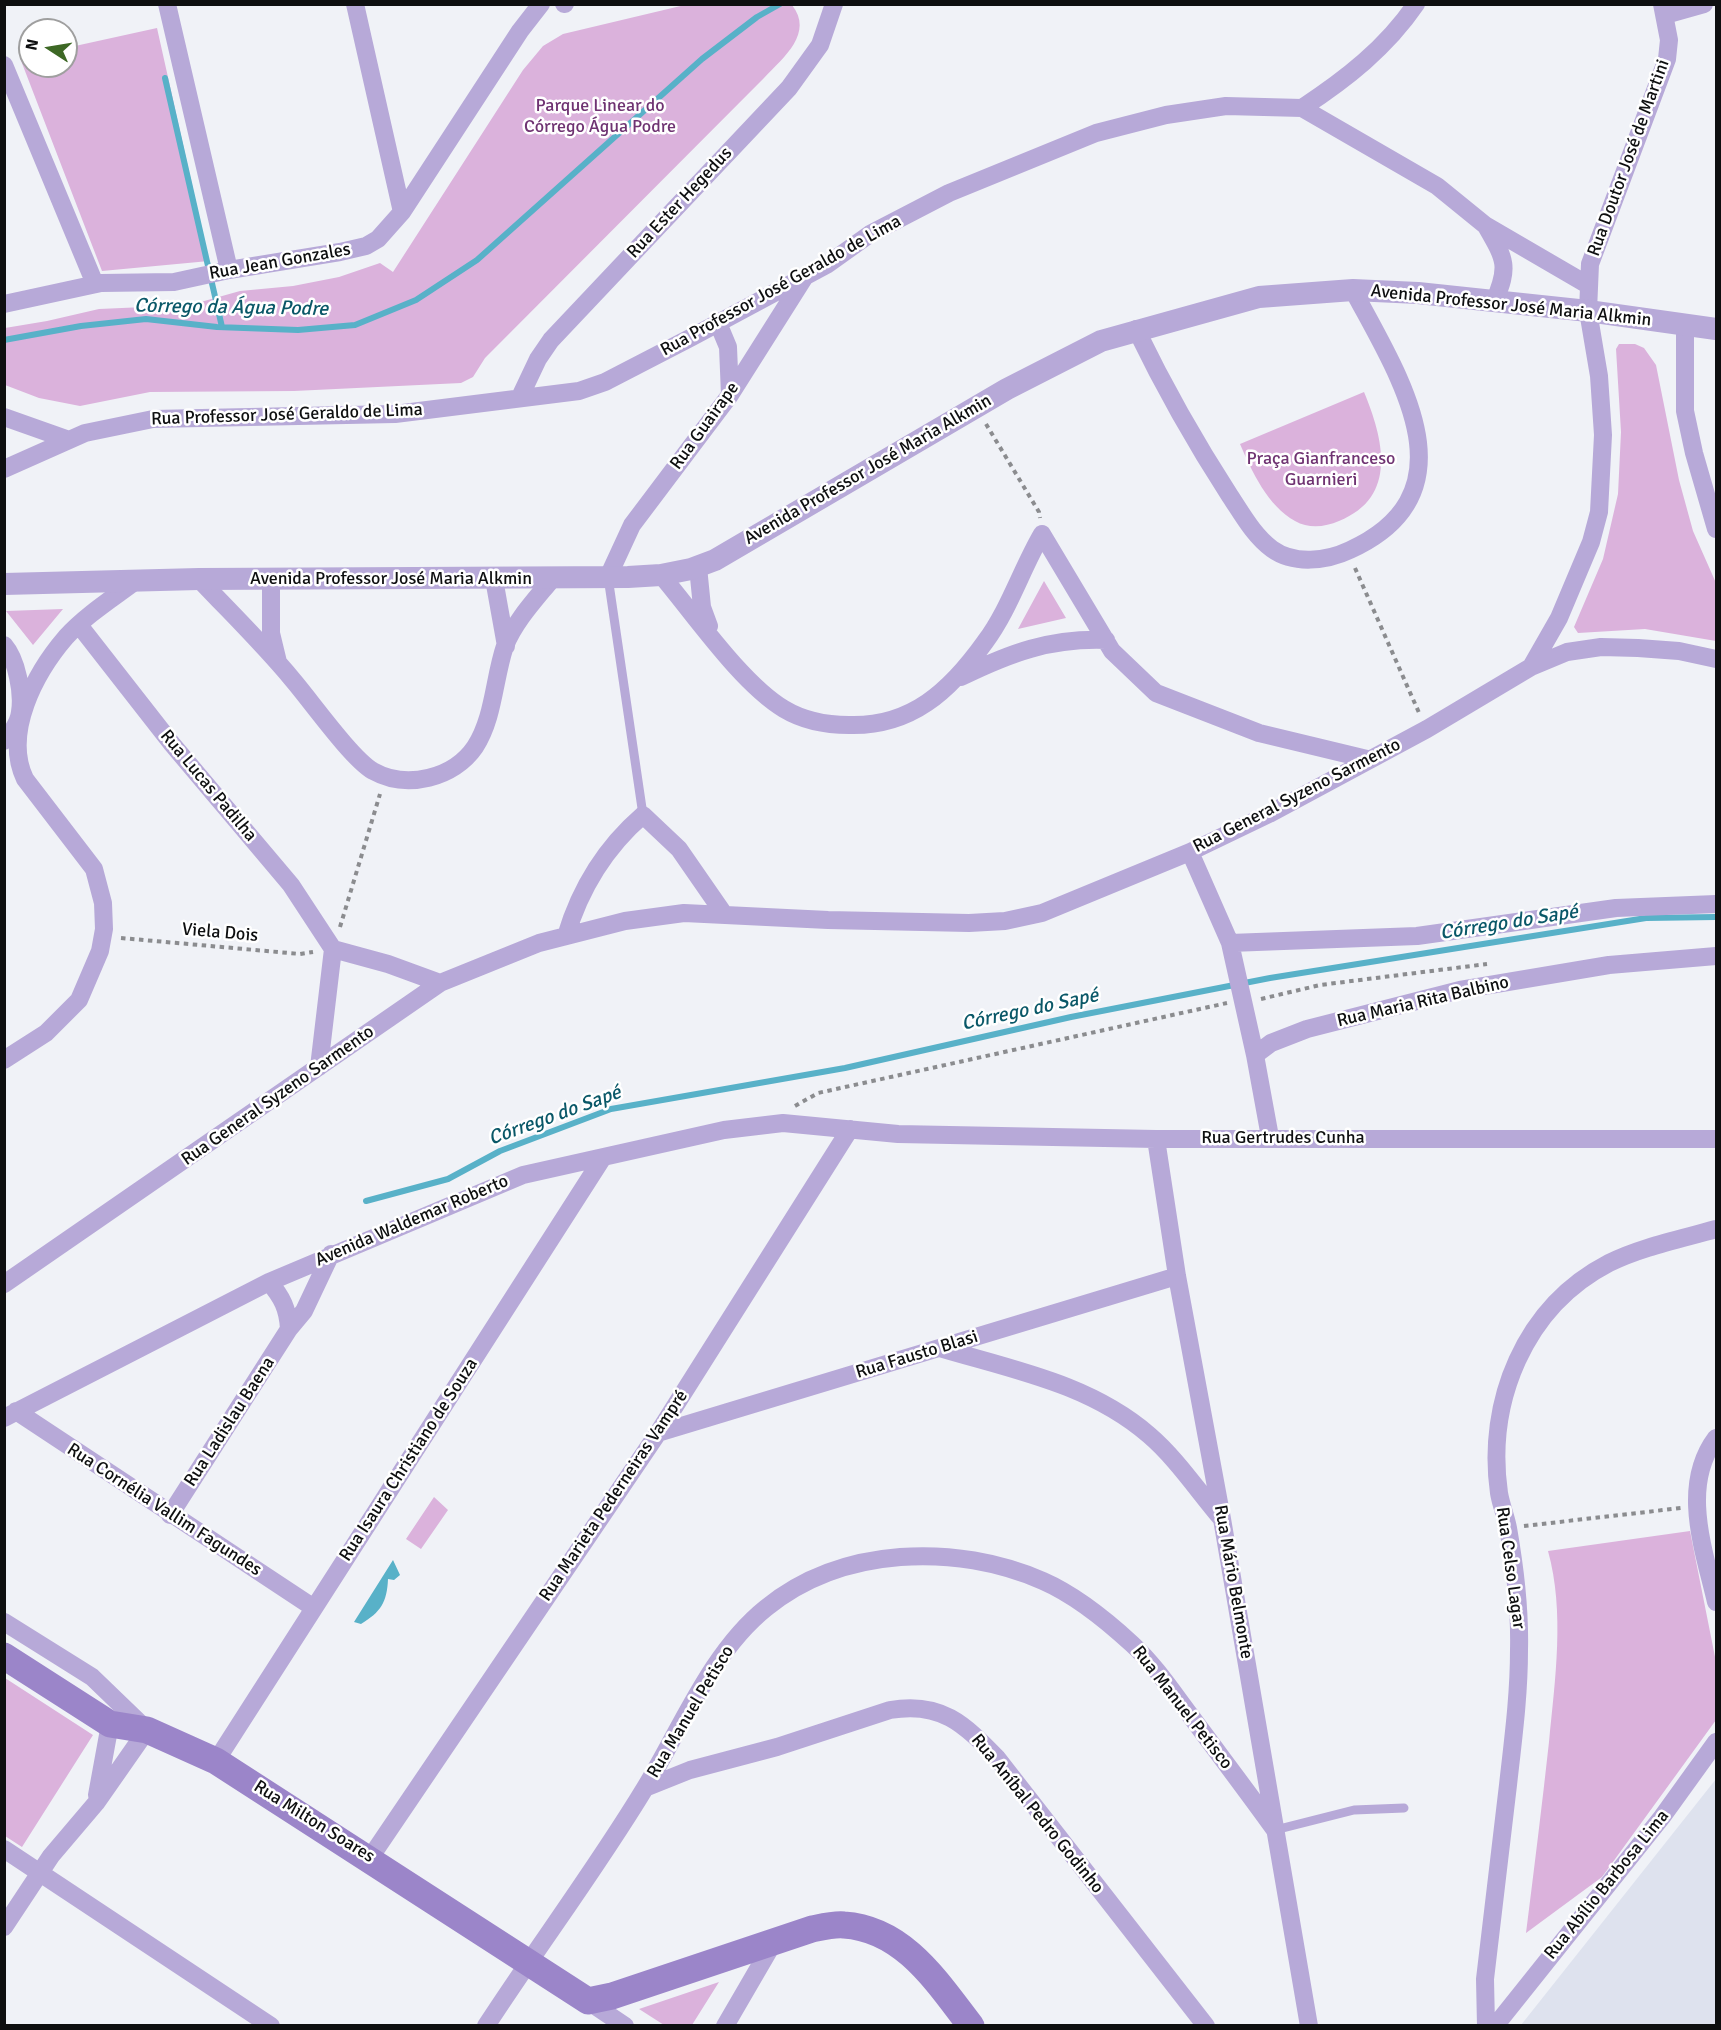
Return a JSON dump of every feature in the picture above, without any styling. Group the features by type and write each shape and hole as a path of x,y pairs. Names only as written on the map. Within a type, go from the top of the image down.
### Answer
{"main road":[{"path":"4,1656 110,1724 147,1730"},
{"name":"Rua Milton Soares","path":"147,1730 216,1761 529,1960 588,2001"},
{"path":"588,2001 612,1996 812,1929 842,1924 868,1928 887,1935 902,1945 971,2025"}],"street":[{"path":"168,4 223,271"},
{"path":"355,4 402,212"},
{"name":"Rua Jean Gonzales","path":"4,304 95,284 174,282 366,246 378,239 402,212 520,31 541,4"},
{"name":"Rua Ester Hegedus","path":"520,397 538,358 551,340 789,88 820,45 834,4"},
{"path":"1302,108 1342,81 1397,32 1416,4"},
{"path":"1664,10 1704,4"},
{"name":"Rua Doutor José de Martini","path":"1531,667 1569,596 1591,542 1599,513 1603,435 1599,376 1588,311 1587,285 1597,240 1667,59 1669,40 1664,10"},
{"path":"4,65 95,284"},
{"name":"Rua Professor José Geraldo de Lima","path":"4,469 85,433 153,419 394,414 579,391 605,382 718,323 805,276 870,234 949,194 1096,133 1166,115 1226,106 1302,108 1437,186 1485,225 1587,285"},
{"name":"Rua Professor José Geraldo de Lima","path":"1485,225 1503,257 1505,268 1504,280 1494,302"},
{"name":"Rua Guairape","path":"608,577 632,525 730,395 805,276"},
{"path":"1136,329 1200,449 1249,524 1273,550 1289,557 1311,560 1348,551 1382,531 1398,517 1409,499 1420,456 1419,433 1408,403 1353,290"},
{"name":"Avenida Professor José Maria Alkmin","path":"4,584 199,579 552,579 661,575 698,567 1027,378 1101,341 1136,329 1259,297 1353,290 1418,293 1588,311 1716,329"},
{"path":"718,323 728,347 730,395"},
{"path":"1684,326 1685,411 1694,453 1716,529"},
{"path":"4,417 69,440"},
{"path":"1042,534 1112,651 1156,693 1259,734 1367,759"},
{"path":"661,575 713,639 761,691 783,708 804,719 825,725 870,726 902,718 937,696 954,681 986,641 1042,534"},
{"path":"698,567 702,607 713,639"},
{"path":"199,579 278,662 362,763 385,776 417,781 440,775 461,761 476,746 487,716 506,646 519,621 552,579"},
{"path":"494,579 506,646"},
{"path":"4,741 50,660 66,637 137,580"},
{"path":"271,580 271,633 278,662"},
{"name":"Rua Lucas Padilha","path":"79,625 172,744 291,885 333,950"},
{"path":"954,681 1018,651 1072,639 1106,640"},
{"path":"4,645 10,651 17,676 21,714 17,741 20,768 94,869 104,903 104,936 94,968 79,1000 46,1033 7,1055"},
{"name":"Rua General Syzeno Sarmento","path":"4,1284 440,983 539,943 625,921 684,913 828,920 1005,921 1042,913 1190,852 1269,814 1426,729 1531,667 1567,652 1601,647 1679,651 1716,659"},
{"path":"566,936 573,912 591,877 619,836 643,815 678,849 724,914"},
{"path":"1190,852 1232,952 1255,1055 1270,1137"},
{"path":"1232,952 1417,936 1616,908 1716,904"},
{"path":"319,1067 333,950 388,964 440,983"},
{"name":"Rua Maria Rita Balbino","path":"1255,1055 1271,1043 1307,1029 1460,990 1609,965 1716,956"},
{"name":"Avenida Waldemar Roberto","path":"10,1414 269,1282 523,1175 724,1130 783,1123 850,1129"},
{"name":"Rua Gertrudes Cunha","path":"850,1129 898,1134 1156,1138 1270,1137 1513,1141 1716,1139"},
{"name":"Rua Marieta Pederneiras Vampré","path":"370,1858 658,1433 850,1129"},
{"name":"Rua Mário Belmonte","path":"1156,1138 1177,1276 1222,1519 1309,2025"},
{"name":"Rua Isaura Christiano de Souza","path":"216,1761 602,1159"},
{"name":"Rua Celso Lagar","path":"1486,2025 1485,1979 1519,1692 1520,1628 1508,1528 1500,1494 1496,1461 1499,1418 1509,1378 1518,1355 1537,1325 1558,1300 1587,1276 1610,1263 1716,1229"},
{"name":"Rua Ladislau Baena","path":"170,1515 289,1329 304,1311 331,1254"},
{"name":"Rua Fausto Blasi","path":"658,1433 1177,1276"},
{"path":"269,1282 287,1307 289,1329"},
{"path":"940,1348 1066,1385 1104,1402 1151,1436 1222,1519"},
{"name":"Rua Cornélia Vallim Fagundes","path":"10,1414 314,1608"},
{"path":"1716,1438 1704,1459 1697,1483 1696,1506 1716,1602"},
{"name":"Rua Manuel Petisco","path":"486,2025 645,1788 698,1694 739,1634 766,1608 803,1583 850,1566 899,1557 935,1556 998,1566 1045,1582 1110,1624 1135,1646 1173,1692 1275,1830"},
{"name":"Rua Milton Soares","path":"4,1622 92,1677 147,1730"},
{"name":"Rua Aníbal Pedro Godinho","path":"645,1788 690,1770 777,1747 890,1710 933,1709 952,1718 970,1731 997,1758 1206,2025"},
{"path":"96,1803 110,1724"},
{"path":"4,1927 38,1874 96,1803 147,1730"},
{"name":"Rua Abílio Barbosa Lima","path":"1495,2025 1662,1817 1716,1742"},
{"path":"4,1850 271,2025"},
{"path":"725,2025 776,1941"},
{"name":"Rua Milton Soares","path":"588,2001 625,2025"}],"lane":[{"path":"608,577 643,815"},
{"path":"1275,1830 1354,1810 1404,1808"}],"path":[{"path":"976,408 1039,512 1042,534"},
{"path":"1348,551 1426,729"},
{"path":"333,950 385,776"},
{"name":"Viela Dois","path":"104,936 300,954 333,950"},
{"path":"1508,1528 1696,1506"}],"shaded area":[{"path":"1716,1779 1716,2025 1521,2025"}],"green space":[{"name":"Parque Linear do Córrego Água Podre","path":"689,4 792,5 798,15 800,25 798,35 780,62 485,358 473,377 461,383 294,391 150,392 80,406 39,398 5,385 5,328 99,309 190,305 240,291 293,286 339,277 380,263 393,272 523,70 543,46 563,34"},
{"path":"157,28 209,261 102,271 28,78 78,78 78,45"},
{"path":"1619,344 1635,344 1644,348 1656,365 1679,480 1693,531 1716,583 1716,641 1645,629 1578,633 1574,627 1603,559 1618,494 1621,432 1616,349"},
{"name":"Praça Gianfranceso Guarnieri","path":"1364,392 1377,428 1380,447 1381,465 1378,482 1371,497 1358,510 1334,523 1323,526 1300,524 1285,515 1269,497 1256,477 1240,444"},
{"path":"1044,581 1066,618 1018,629"},
{"path":"63,609 33,645 6,611"},
{"path":"434,1497 448,1510 421,1549 406,1539"},
{"path":"1690,1531 1716,1662 1716,1720 1602,1877 1526,1933 1556,1670 1556,1598 1548,1551"},
{"path":"5,1678 93,1735 22,1847 5,1836"},
{"path":"719,1982 692,2025 664,2025 639,2009"}],"water":[{"path":"393,1560 400,1575 394,1580 388,1579 382,1606 361,1624 354,1622"}],"waterway":[{"name":"Córrego da Água Podre","path":"4,340 81,326 146,319 217,327 298,330 355,325 416,300 477,260 702,59 757,17 780,4"},
{"path":"165,78 222,327"},
{"name":"Córrego do Sapé","path":"366,1201 448,1179 500,1151 611,1109 845,1068 1071,1017 1270,978 1646,918 1716,917"}]}
